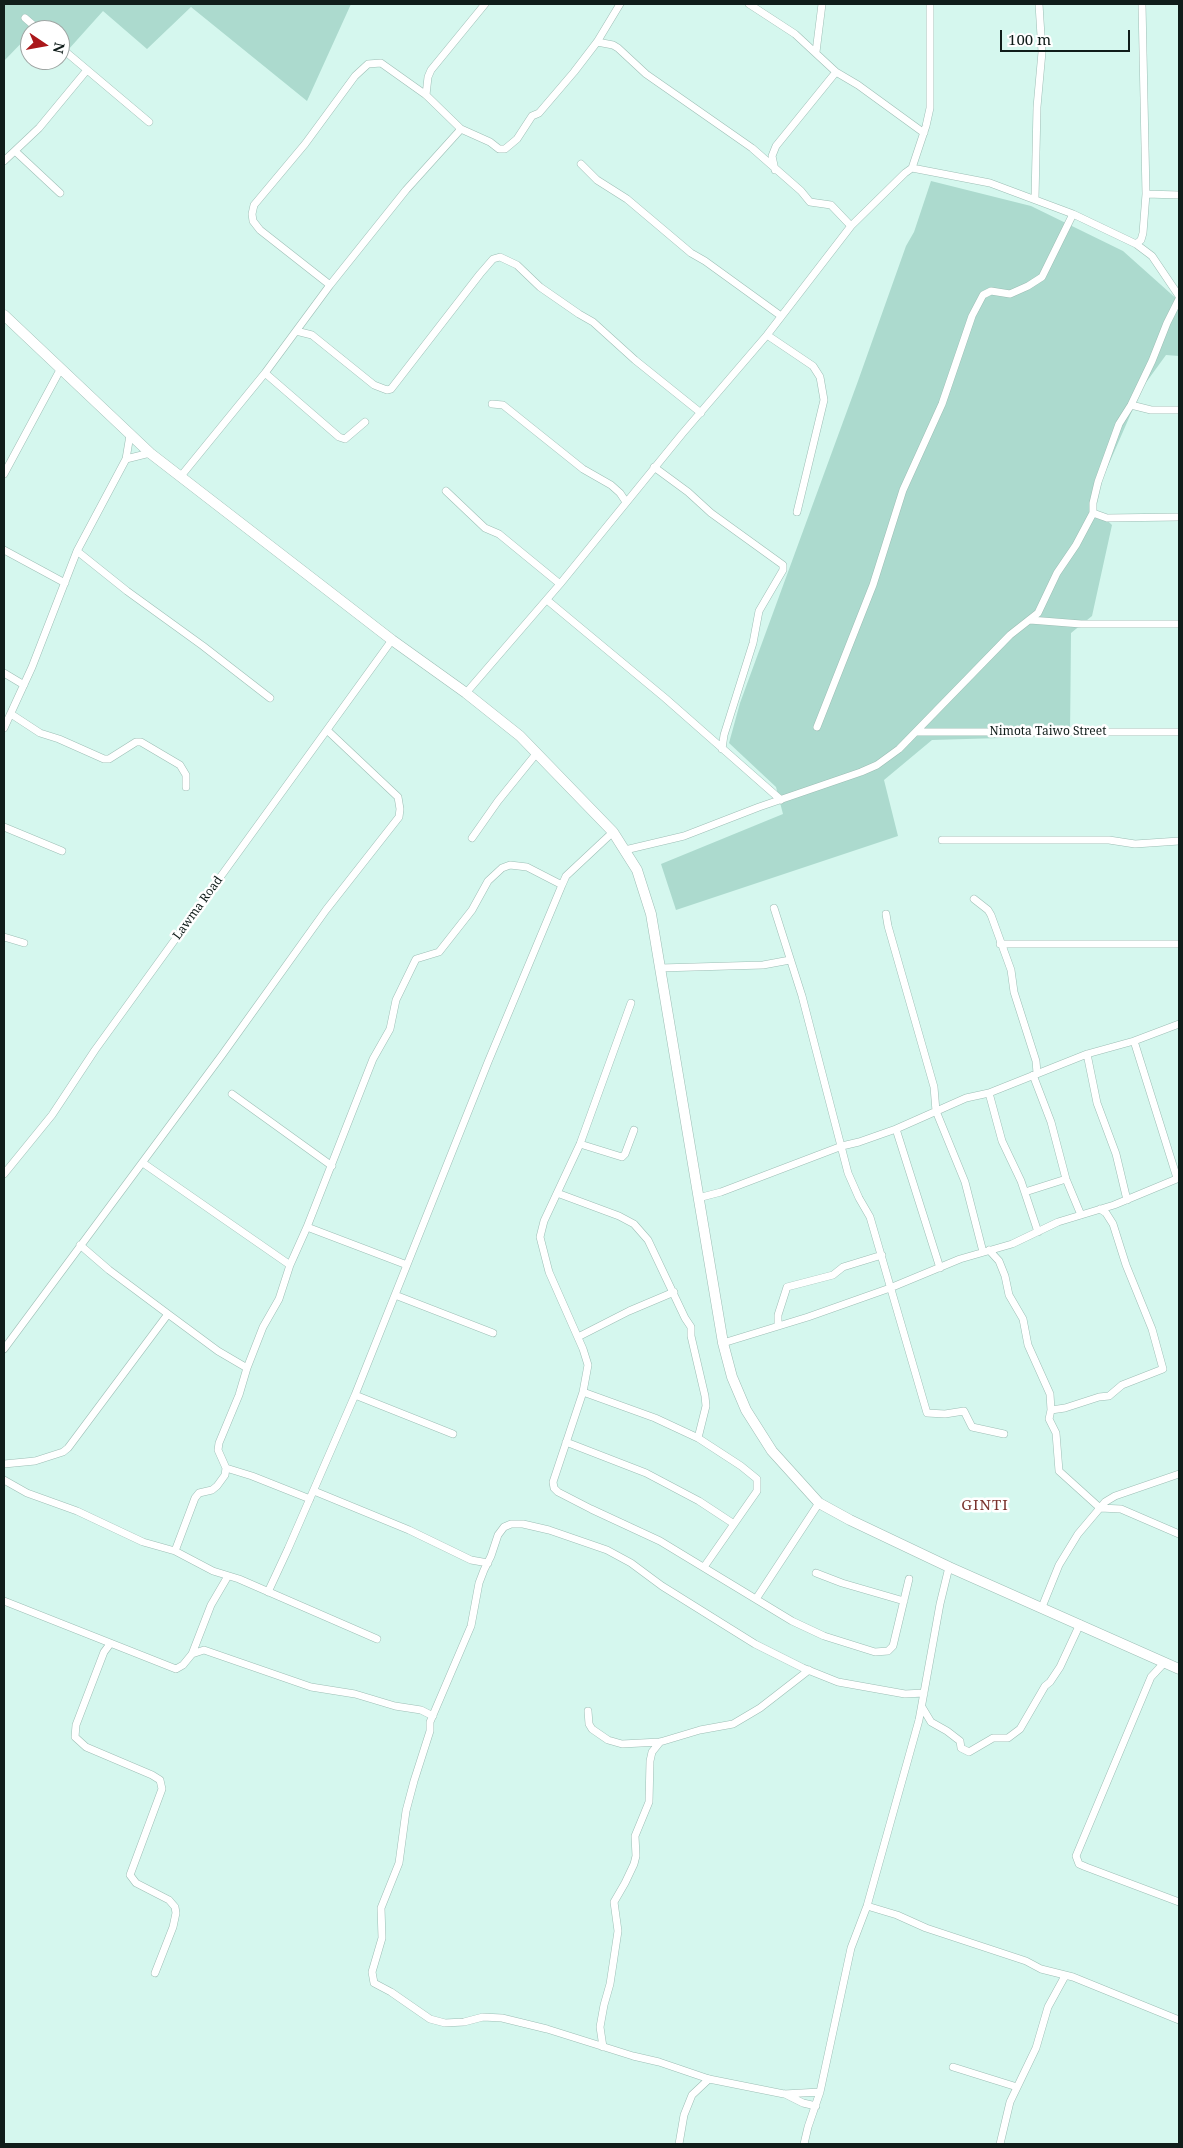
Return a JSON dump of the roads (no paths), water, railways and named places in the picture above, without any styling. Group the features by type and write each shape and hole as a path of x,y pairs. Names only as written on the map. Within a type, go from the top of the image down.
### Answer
{"main road":[{"path":"4,315 60,370 150,453 392,640 466,693 520,736 613,832 625,850 642,883 651,914 723,1343 732,1376 746,1410 760,1435 777,1457 819,1503 879,1535 1179,1669"}],"street":[{"path":"426,96 428,77 431,70 484,4"},
{"path":"330,285 260,230 253,222 254,206 305,144 355,76 368,64 376,62 384,65 426,96 461,129 490,142 499,149 505,149 517,139 532,116 539,113 598,42 620,4"},
{"path":"749,4 773,18 816,52 836,72 858,85 924,134"},
{"path":"816,52 822,4"},
{"path":"466,693 547,600 654,467 767,335 851,226 904,173 912,168 924,134 930,108 930,4"},
{"path":"1035,199 1037,107 1042,52 1039,4"},
{"path":"1136,244 1141,240 1143,233 1146,194 1142,4"},
{"path":"598,42 618,48 637,68 752,148 810,202 831,205 851,226"},
{"path":"70,56 149,122"},
{"path":"4,161 39,128 87,70"},
{"path":"775,170 772,156 776,146 836,72"},
{"path":"181,476 265,373 330,285 406,190 461,129"},
{"path":"15,151 60,193"},
{"path":"581,164 597,180 627,199 691,253 706,261 781,316"},
{"path":"625,850 684,836 862,772 889,758 992,651 1038,613 1057,572 1076,545 1093,513 1093,503 1118,424 1131,405 1179,297 1152,256 1136,244 1073,214 990,183 912,168"},
{"path":"1146,194 1179,196"},
{"path":"817,727 873,585 903,490 942,404 972,316 983,295 990,291 1010,294 1042,277 1073,214"},
{"path":"296,331 312,336 374,385 387,390 392,389 480,274 493,259 500,256 517,265 540,287 594,322 635,360 701,413"},
{"path":"767,335 813,366 820,377 824,400 797,512"},
{"path":"4,474 60,370"},
{"path":"265,373 339,437 345,439 365,422"},
{"path":"492,404 503,404 583,470 611,485 626,502"},
{"path":"1131,405 1151,410 1179,410"},
{"path":"4,728 24,685 77,550 126,459 130,435"},
{"path":"126,459 150,453"},
{"path":"654,467 688,492 711,513 783,565 783,570 759,611 753,643 724,735 722,749"},
{"path":"446,491 486,528 498,534 560,584"},
{"path":"1093,513 1107,518 1179,517"},
{"path":"4,550 65,583"},
{"path":"77,550 127,591 204,646 270,698"},
{"path":"547,600 665,698 780,800"},
{"path":"1030,620 1081,624 1179,624"},
{"name":"Lawma Road","path":"4,1174 52,1115 101,1043 392,640"},
{"path":"4,673 24,685"},
{"path":"11,714 40,733 104,758 109,759 136,742 141,742 180,765 186,775 186,787"},
{"path":"4,1349 143,1163 299,946 399,817 398,796 328,731"},
{"name":"Nimota Taiwo Street","path":"916,732 1179,732"},
{"path":"472,838 498,800 536,754"},
{"path":"4,827 62,851"},
{"path":"268,1592 355,1395 566,876 613,832"},
{"path":"942,840 1109,840 1135,844 1179,840"},
{"path":"175,1551 199,1493 212,1490 225,1475 226,1468 218,1450 219,1443 239,1395 263,1327 278,1298 373,1059 390,1030 396,1000 416,959 438,952 472,910 488,882 502,868 510,865 527,867 562,885"},
{"path":"974,899 988,910 991,915 1010,970 1014,992 1036,1061 1035,1074 1051,1122 1066,1179 1081,1215"},
{"path":"774,908 802,996 848,1173 858,1198 870,1217 928,1413 932,1415 964,1411 972,1427 1004,1434"},
{"path":"886,914 934,1087 936,1111 965,1182 986,1251 999,1261 1005,1276 1008,1295 1022,1319 1028,1345 1050,1394 1051,1410 1049,1419 1056,1433 1059,1471 1100,1508 1121,1509 1179,1534"},
{"path":"4,937 24,943"},
{"path":"1000,944 1179,944"},
{"path":"660,968 763,965 790,960"},
{"path":"631,1002 580,1144 544,1221 540,1237 549,1272 578,1337 588,1365 583,1392 553,1482 554,1488 558,1492 660,1541 792,1621 824,1636 875,1652 882,1653 893,1646 909,1579"},
{"path":"698,1198 737,1186 842,1146 896,1129 966,1098 988,1093 1087,1054 1134,1042 1179,1024"},
{"path":"723,1343 890,1288 960,1259 1012,1244 1081,1215 1127,1200 1178,1178 1134,1042"},
{"path":"1087,1054 1097,1103 1116,1154 1127,1200"},
{"path":"988,1093 1002,1141 1025,1192 1038,1232"},
{"path":"232,1094 332,1166"},
{"path":"896,1129 940,1268"},
{"path":"580,1144 622,1157 625,1154 634,1130"},
{"path":"143,1163 178,1190 290,1265"},
{"path":"1025,1192 1066,1179"},
{"path":"557,1194 619,1216 634,1224 648,1240 685,1318 692,1327 691,1336 705,1396 704,1416 698,1438"},
{"path":"1051,1410 1109,1396 1122,1385 1163,1368 1152,1329 1126,1265 1113,1224 1106,1213 1100,1209"},
{"path":"307,1227 407,1265"},
{"path":"80,1245 109,1270 218,1351 247,1368"},
{"path":"778,1326 778,1314 787,1287 833,1275 843,1267 882,1255"},
{"path":"578,1337 629,1311 674,1292"},
{"path":"395,1296 493,1333"},
{"path":"4,1464 34,1461 63,1452 68,1448 168,1314"},
{"path":"583,1392 655,1418 698,1438 741,1466 757,1479 757,1491 704,1567"},
{"path":"355,1395 453,1434"},
{"path":"566,1442 646,1473 699,1501 734,1524"},
{"path":"226,1468 310,1499"},
{"path":"1042,1607 1059,1565 1078,1534 1100,1508 1115,1496 1179,1474"},
{"path":"4,1480 27,1492 92,1517 143,1542 175,1551 213,1571 268,1592 377,1639"},
{"path":"314,1491 409,1530 471,1560 488,1563"},
{"path":"1115,1496 1121,1509"},
{"path":"756,1599 819,1503"},
{"path":"816,2106 803,2103 784,2094 708,2079 659,2062 502,2018 484,2017 453,2024 430,2019 391,1992 374,1983 372,1972 382,1938 381,1908 399,1863 408,1804 433,1716 471,1626 479,1583 498,1535 504,1527 511,1524 523,1524 607,1550 631,1563 662,1586 756,1644 838,1682 905,1694 924,1693"},
{"path":"804,2144 820,2092 847,1962 867,1906 921,1707 940,1604 949,1567"},
{"path":"816,1573 842,1583 904,1601"},
{"path":"4,1601 176,1669 183,1665 192,1654 199,1639 210,1604 228,1576"},
{"path":"921,1707 931,1722 960,1741 962,1748 969,1752 993,1738 1008,1738 1020,1729 1044,1686 1050,1682 1060,1667 1080,1624"},
{"path":"199,1639 204,1650"},
{"path":"110,1644 104,1652 76,1725 75,1737 86,1747 160,1780 162,1790 130,1876 136,1883 169,1900 175,1907 176,1913 173,1927 155,1973"},
{"path":"192,1654 204,1650 311,1687 355,1694 414,1710 421,1710 433,1716"},
{"path":"1164,1663 1151,1677 1076,1856 1079,1864 1179,1902"},
{"path":"588,1711 589,1724 592,1729 608,1740 622,1744 660,1742 700,1730 733,1724 760,1708 809,1670"},
{"path":"603,2047 600,2026 610,1984 618,1931 614,1902 626,1883 634,1864 636,1856 635,1836 649,1802 650,1761 652,1752 660,1742"},
{"path":"867,1906 898,1915 926,1928 1026,1961 1041,1969 1073,1977 1179,2020"},
{"path":"1000,2144 1010,2102 1036,2048 1048,2007 1065,1976"},
{"path":"953,2067 1017,2087"},
{"path":"679,2144 684,2115 692,2096 708,2079"},
{"path":"784,2094 820,2092"}],"district":[{"name":"GINTI","path":"985,1506"}]}
